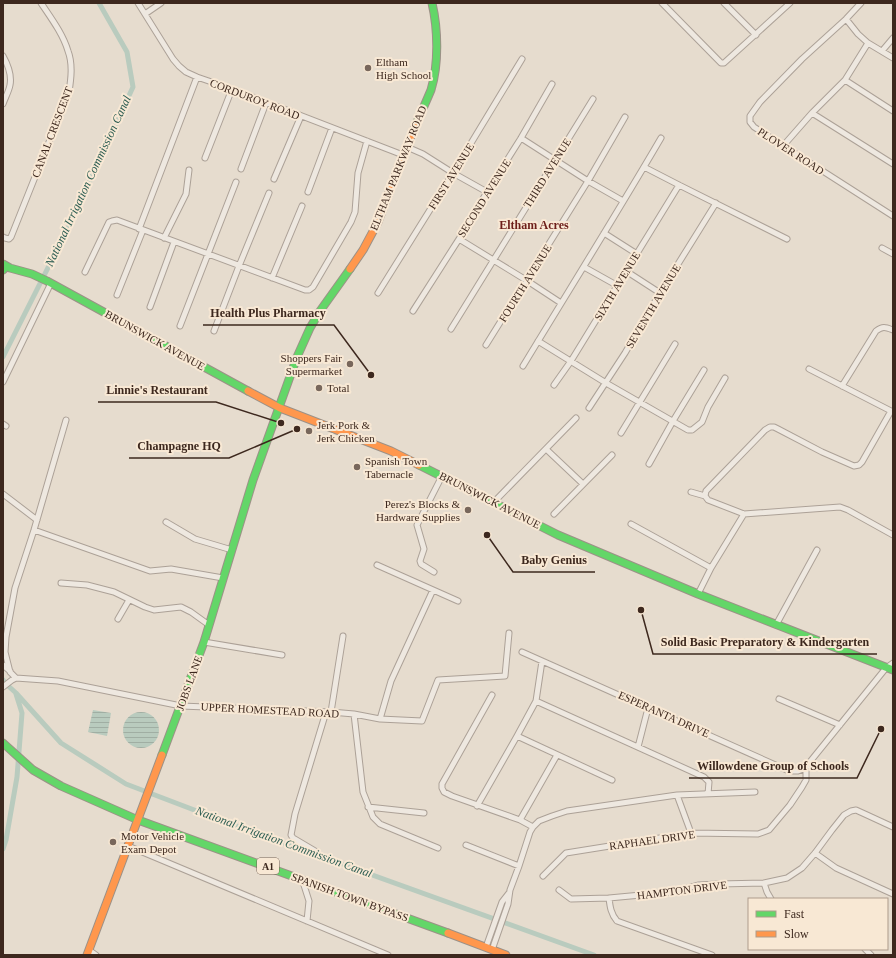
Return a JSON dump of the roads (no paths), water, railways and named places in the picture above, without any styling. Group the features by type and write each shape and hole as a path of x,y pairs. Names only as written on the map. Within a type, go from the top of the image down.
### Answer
{"main road":[{"name":"ELTHAM PARKWAY ROAD","path":"280,408 310,328 320,311 363,250 378,222 403,155 431,88 437,58 435,17 432,3"},
{"name":"BRUNSWICK AVENUE","path":"5,267 32,274 49,282 280,408 391,451 494,502 558,536 698,594 889,669"},
{"name":"JOBS LANE","path":"88,952 204,642 253,480 280,408"},
{"name":"SPANISH TOWN BYPASS","path":"3,743 33,770 61,786 138,820 503,954"}],"street":[{"name":"CANAL CRESCENT","path":"6,238 11,237 69,92 71,77 69,52 62,37 40,3"},
{"name":"CORDUROY ROAD","path":"138,3 179,66 186,72 403,155"},
{"path":"145,14 161,3"},
{"path":"662,3 721,63 724,63 756,35 788,4"},
{"path":"724,3 756,35"},
{"name":"PLOVER ROAD","path":"861,3 846,19 802,59 760,102 750,116 750,122 754,127 782,146 893,216"},
{"path":"846,19 858,34 868,43 893,58"},
{"path":"882,51 893,38"},
{"path":"782,146 845,80 868,43"},
{"path":"3,56 10,71 10,85 3,104"},
{"name":"FIRST AVENUE","path":"378,293 522,59"},
{"path":"117,294 198,77"},
{"path":"845,80 893,111"},
{"name":"SECOND AVENUE","path":"413,311 521,138 552,84"},
{"path":"206,158 232,89"},
{"name":"THIRD AVENUE","path":"451,329 593,100"},
{"path":"240,169 266,103"},
{"path":"812,113 893,164"},
{"path":"274,179 300,116"},
{"name":"FOURTH AVENUE","path":"486,345 626,117"},
{"path":"308,192 332,128"},
{"path":"521,138 623,201"},
{"path":"523,366 661,138"},
{"path":"85,272 109,222 117,220 239,266 305,290 309,290 313,287 351,222 354,212 358,173 367,141"},
{"path":"408,146 487,192"},
{"path":"644,167 786,239"},
{"path":"164,238 186,194 189,170"},
{"path":"180,326 236,182"},
{"name":"SIXTH AVENUE","path":"554,385 571,361 618,286 678,185"},
{"path":"214,331 269,193"},
{"name":"SEVENTH AVENUE","path":"588,408 625,353 716,203"},
{"path":"272,278 302,206"},
{"path":"604,234 637,254"},
{"path":"459,239 561,303"},
{"path":"150,307 174,242"},
{"path":"882,248 893,254"},
{"path":"584,267 618,286"},
{"path":"626,272 660,293"},
{"path":"3,382 49,282"},
{"path":"842,386 876,331 886,327 893,330"},
{"path":"538,341 606,383 688,430 692,430 702,422 708,407 725,378"},
{"path":"621,433 675,344"},
{"path":"705,496 706,491 768,428 774,427 822,452 854,466 859,465 862,462 892,412 809,369"},
{"path":"649,464 704,370"},
{"path":"494,502 576,418"},
{"path":"10,672 5,652 6,637 16,588 66,420"},
{"path":"546,448 583,484"},
{"path":"554,514 612,455"},
{"path":"434,572 420,562 424,549 417,525 442,476"},
{"path":"691,492 705,496 708,500 744,514 840,507 893,535"},
{"path":"3,494 37,520"},
{"path":"698,594 711,568 744,514"},
{"path":"166,522 195,540 232,550"},
{"path":"631,524 711,568"},
{"path":"34,530 150,571 171,569 223,578"},
{"path":"776,625 817,550"},
{"path":"377,565 458,600"},
{"path":"61,583 87,585 114,592 154,610 181,607 191,612 209,625"},
{"path":"380,719 391,681 433,590"},
{"path":"118,619 129,600"},
{"name":"UPPER HOMESTEAD ROAD","path":"14,679 58,681 181,706 329,712 354,714 380,719 422,721 438,680 505,676 509,633"},
{"path":"316,851 293,838 291,835 295,814 329,712 344,636"},
{"path":"204,642 282,655"},
{"name":"ESPERANTA DRIVE","path":"522,652 789,771 798,771 806,768"},
{"path":"477,806 536,702 542,661"},
{"path":"806,768 808,763 893,663"},
{"path":"3,665 14,679 3,687"},
{"path":"492,695 442,784 442,788 444,792 477,806 520,820 533,826"},
{"path":"779,699 840,726"},
{"path":"536,702 704,777 709,782 708,794"},
{"path":"638,747 648,708"},
{"path":"354,714 363,792 372,817 380,824 438,848"},
{"path":"518,736 612,780"},
{"path":"520,820 557,755"},
{"name":"RAPHAEL DRIVE","path":"543,876 566,853 691,833 758,834 769,830 790,805 802,787 806,780 806,768"},
{"path":"489,948 500,929 508,904 510,890 530,832 533,826 539,821 567,811 677,795 755,792"},
{"path":"677,795 691,833"},
{"path":"368,807 424,813"},
{"name":"HAMPTON DRIVE","path":"559,890 571,899 609,898 673,892 698,885 764,883 787,878 802,868 844,815 851,811 856,810 893,827"},
{"path":"466,845 519,866"},
{"path":"128,846 388,955"},
{"path":"815,853 836,868 893,894"},
{"path":"302,879 309,901 307,921"},
{"path":"764,883 770,898"},
{"path":"489,948 502,902 510,890"},
{"path":"609,898 611,911 617,921 712,955"},
{"path":"88,952 96,955"}],"waterway":[{"name":"National Irrigation Commission Canal","path":"3,357 69,226 133,87 127,52 99,3"},
{"name":"National Irrigation Commission Canal","path":"3,680 61,743 126,784 231,824 594,955"},
{"path":"3,849 6,840 17,777 22,713 16,694"}],"place":[{"name":"Eltham High School","path":"368,68"},
{"name":"Shoppers Fair Supermarket","path":"350,364"},
{"name":"Health Plus Pharmacy","path":"371,375"},
{"name":"Total","path":"319,388"},
{"name":"Linnie's Restaurant","path":"281,423"},
{"name":"Champagne HQ","path":"297,429"},
{"name":"Jerk Pork & Jerk Chicken","path":"309,431"},
{"name":"Spanish Town Tabernacle","path":"357,467"},
{"name":"Perez's Blocks & Hardware Supplies","path":"468,510"},
{"name":"Baby Genius","path":"487,535"},
{"name":"Solid Basic Preparatory & Kindergarten","path":"641,610"},
{"name":"Willowdene Group of Schools","path":"881,729"},
{"name":"Motor Vehicle Exam Depot","path":"113,842"}],"district":[{"name":"Eltham Acres","path":"534,225"}]}
